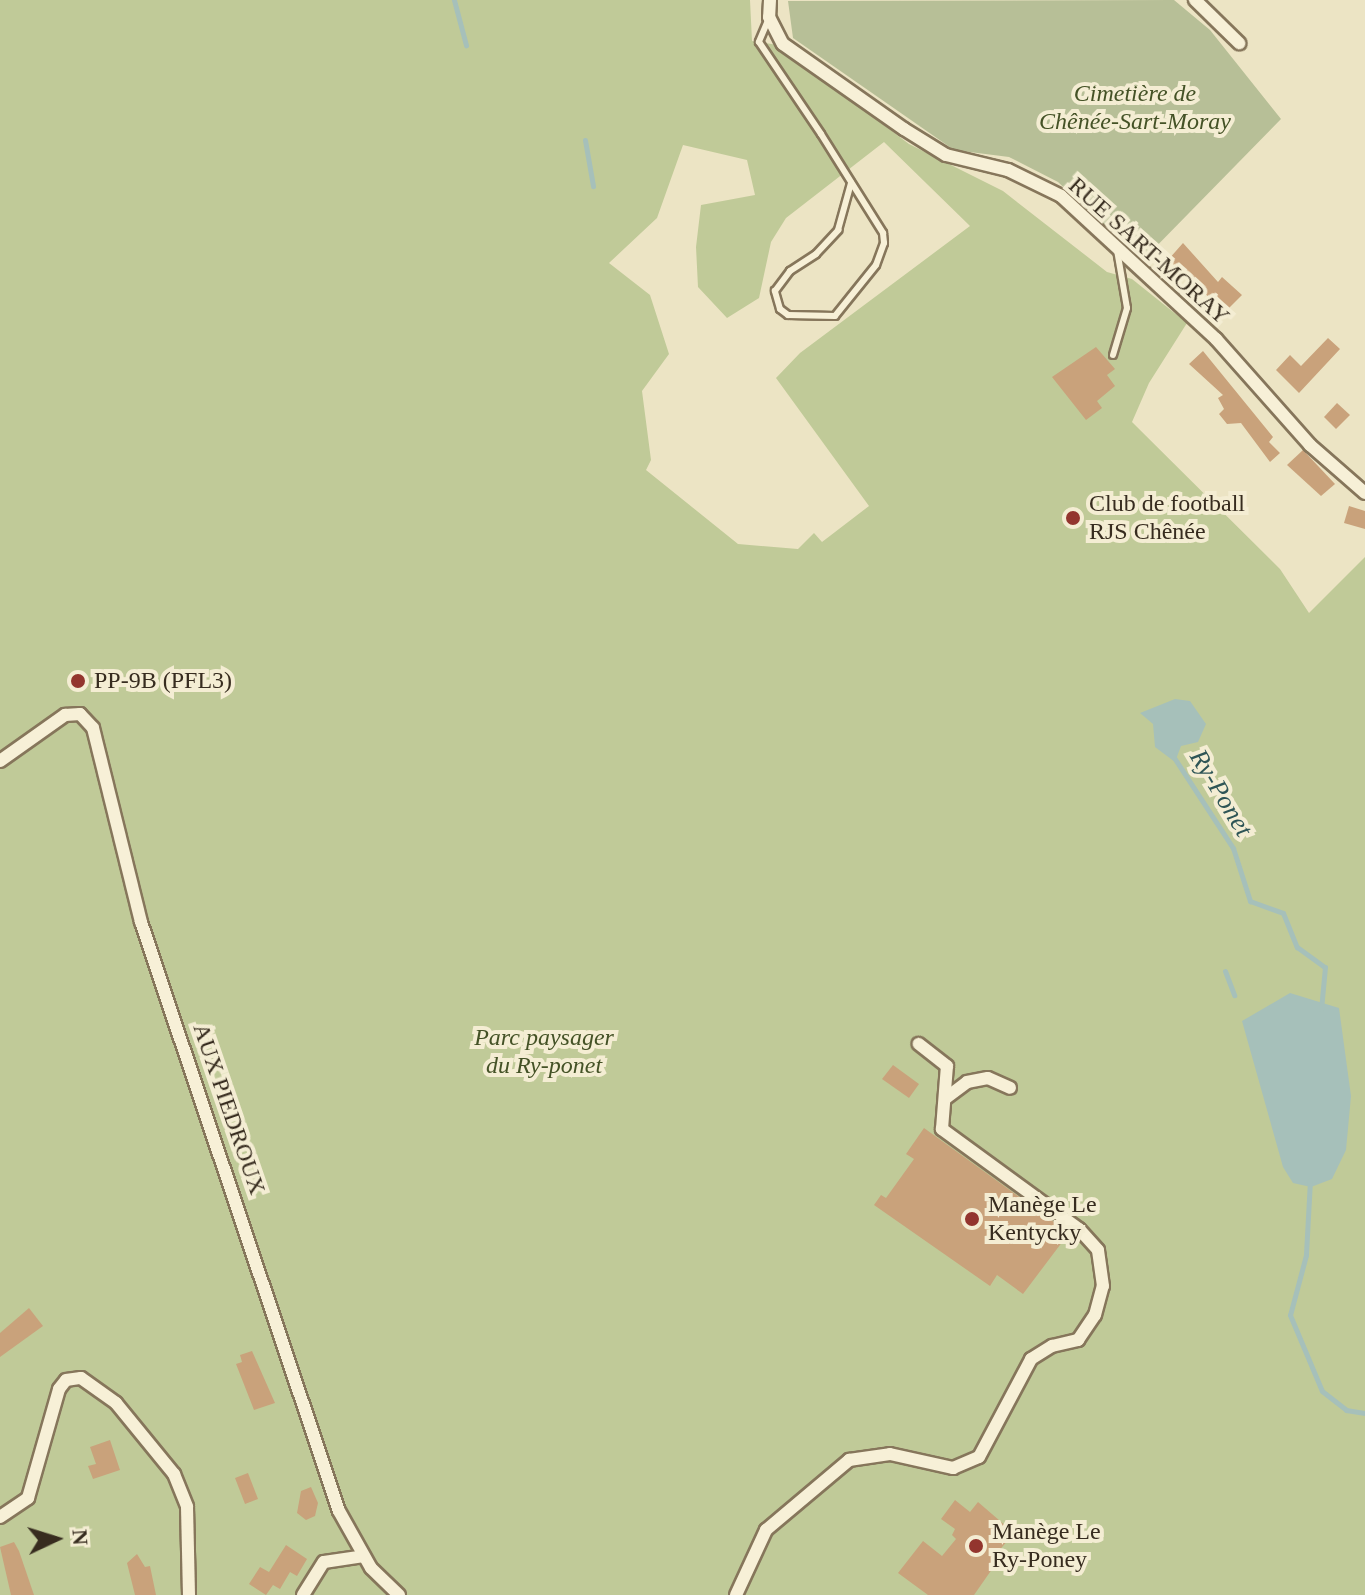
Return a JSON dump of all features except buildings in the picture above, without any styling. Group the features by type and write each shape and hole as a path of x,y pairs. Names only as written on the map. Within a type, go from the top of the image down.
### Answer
{"street":[{"path":"769,17 770,0"},
{"path":"1195,0 1239,43"},
{"name":"RUE SART-MORAY","path":"769,17 783,44 946,155 1008,170 1061,196 1216,339 1310,445 1365,493"},
{"name":"AUX PIEDROUX","path":"0,761 65,715 80,714 93,728 141,922 339,1511 364,1556 399,1595"},
{"path":"736,1595 766,1530 849,1460 890,1454 953,1468 979,1457 1031,1359 1052,1346 1078,1340 1095,1315 1103,1286 1098,1250 1079,1229 942,1129 947,1066 919,1044"},
{"path":"946,1098 967,1082 988,1078 1010,1088"},
{"path":"0,1517 28,1498 59,1389 66,1380 81,1378 116,1403 174,1474 187,1507 189,1595"},
{"path":"303,1595 324,1562 364,1556"}],"lane":[{"path":"769,17 759,42 851,183 883,233 882,253 835,316 788,315 780,309 775,291 790,271 816,254 838,230 851,183"},
{"path":"1113,355 1127,308 1116,245"}],"green space":[{"name":"Parc paysager du Ry-ponet","path":"0,0 750,0 752,41 778,45 909,144 1003,191 1107,272 1132,279 1187,323 1149,383 1132,422 1280,569 1309,613 1365,557 1365,1595 0,1595","holes":["884,142 970,226 800,353 776,378 869,506 822,542 814,533 798,549 738,544 646,470 651,460 642,391 669,354 650,295 609,263 657,218 683,145 747,160 755,195 701,205 696,247 698,287 727,318 759,298 771,242 786,218"]},
{"name":"Cimetière de Chênée-Sart-Moray","path":"1174,0 1210,30 1281,119 1142,261 1058,182 1009,157 954,150 793,38 788,1"}],"water":[{"path":"1175,699 1190,701 1206,724 1198,742 1181,746 1175,762 1155,747 1153,724 1140,713"},
{"path":"1290,993 1339,1008 1351,1096 1346,1150 1332,1179 1311,1187 1293,1183 1283,1167 1242,1021"}],"waterway":[{"name":"Ry-Ponet","path":"454,0 466,45"},
{"name":"Ry-Ponet","path":"585,140 593,186"},
{"name":"Ry-Ponet","path":"1173,756 1233,848 1250,901 1283,913 1297,947 1325,967 1321,1009"},
{"name":"Ry-Ponet","path":"1225,971 1234,995"},
{"name":"Ry-Ponet","path":"1310,1180 1306,1255 1290,1315 1322,1391 1346,1410 1365,1413"}],"place":[{"name":"Club de football RJS Chênée","path":"1073,518"},
{"name":"PP-9B (PFL3)","path":"78,681"},
{"name":"Manège Le Kentycky","path":"972,1219"},
{"name":"Manège Le Ry-Poney","path":"976,1546"}]}
